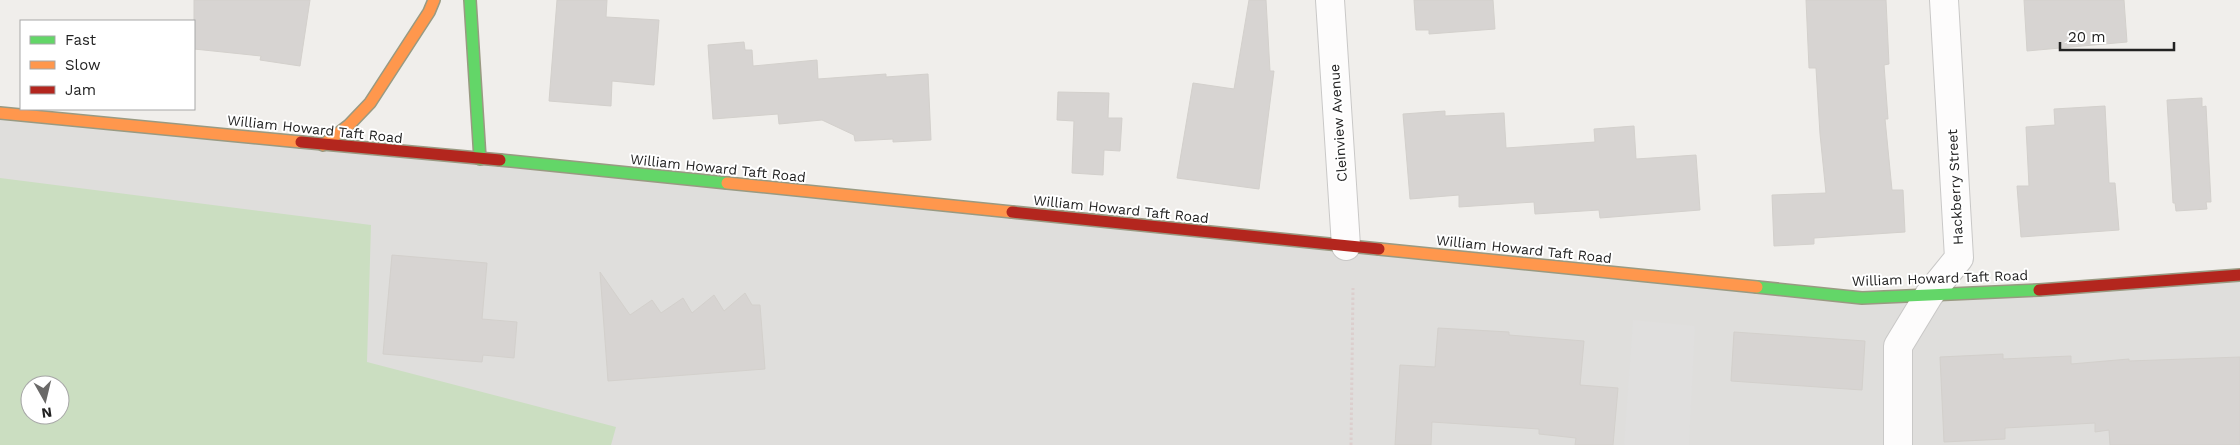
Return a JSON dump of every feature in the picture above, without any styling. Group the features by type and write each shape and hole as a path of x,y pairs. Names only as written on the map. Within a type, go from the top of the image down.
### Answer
{"street":[{"path":"323,145 349,125 370,103 429,12 434,0"},
{"path":"470,0 480,159"},
{"name":"Cleinview Avenue","path":"1330,0 1346,246"},
{"name":"Hackberry Street","path":"1898,445 1898,346 1929,295 1959,258 1944,0"},
{"name":"William Howard Taft Road","path":"0,114 480,159 1862,298 2240,275"}],"path":[{"path":"1351,445 1353,288"}],"shaded area":[{"path":"0,113 1862,298 2240,275 2240,445 0,445"},
{"path":"1633,320 1695,326 1689,445 1624,445"}],"green space":[{"path":"0,178 371,225 367,362 616,427 611,445 0,445"}],"building":[{"path":"194,0 310,0 300,66 260,60 261,56 195,49"},
{"path":"557,0 607,0 606,17 659,20 654,85 612,81 611,106 549,101"},
{"path":"1249,0 1266,0 1270,71 1274,71 1259,189 1177,178 1193,83 1234,89"},
{"path":"1414,0 1493,0 1495,29 1429,34 1429,30 1416,30"},
{"path":"1806,0 1886,0 1889,64 1884,65 1888,119 1885,119 1892,190 1903,190 1905,232 1814,238 1814,244 1774,246 1772,195 1826,193 1816,68 1809,68"},
{"path":"2024,0 2124,0 2127,42 2027,51"},
{"path":"744,42 745,50 752,50 753,66 817,60 818,79 886,74 886,77 928,74 931,140 855,141 854,135 822,120 779,124 778,114 713,119 708,45"},
{"path":"1058,92 1109,93 1108,118 1122,118 1120,151 1104,150 1103,175 1072,173 1074,121 1057,120"},
{"path":"2202,98 2202,107 2206,106 2211,202 2206,202 2207,209 2176,211 2175,203 2173,203 2167,100"},
{"path":"2105,106 2109,183 2115,183 2119,230 2021,237 2017,186 2029,186 2026,127 2055,125 2054,109"},
{"path":"1445,111 1445,116 1504,113 1506,148 1595,142 1594,129 1634,126 1636,159 1696,155 1700,210 1600,218 1599,210 1535,214 1534,202 1459,207 1459,195 1410,199 1403,114"},
{"path":"392,255 487,263 482,319 517,322 514,358 483,355 482,362 383,354"},
{"path":"600,272 630,315 652,300 661,313 683,298 692,313 714,295 724,311 745,293 752,305 760,305 765,369 608,381"},
{"path":"1438,328 1509,332 1509,335 1584,341 1580,385 1618,388 1613,445 1575,445 1576,438 1539,434 1539,429 1432,422 1431,445 1395,445 1400,365 1435,367"},
{"path":"1734,332 1865,341 1862,390 1731,381"},
{"path":"2003,354 2003,359 2071,356 2071,364 2129,359 2129,361 2240,357 2240,445 2110,445 2109,430 2095,432 2095,423 2005,428 2005,439 1944,442 1940,357"}],"traffic: fast":[{"path":"470,0 480,159"},
{"path":"500,160 727,183"},
{"path":"1757,287 1862,298 2039,290"}],"traffic: slow":[{"path":"323,145 349,125 370,103 429,12 434,0"},
{"path":"0,113 301,142"},
{"path":"727,183 1012,212"},
{"path":"1379,249 1757,287"}],"traffic: jam":[{"path":"301,142 500,160"},
{"path":"1012,212 1379,249"},
{"path":"2039,290 2240,275"}]}
